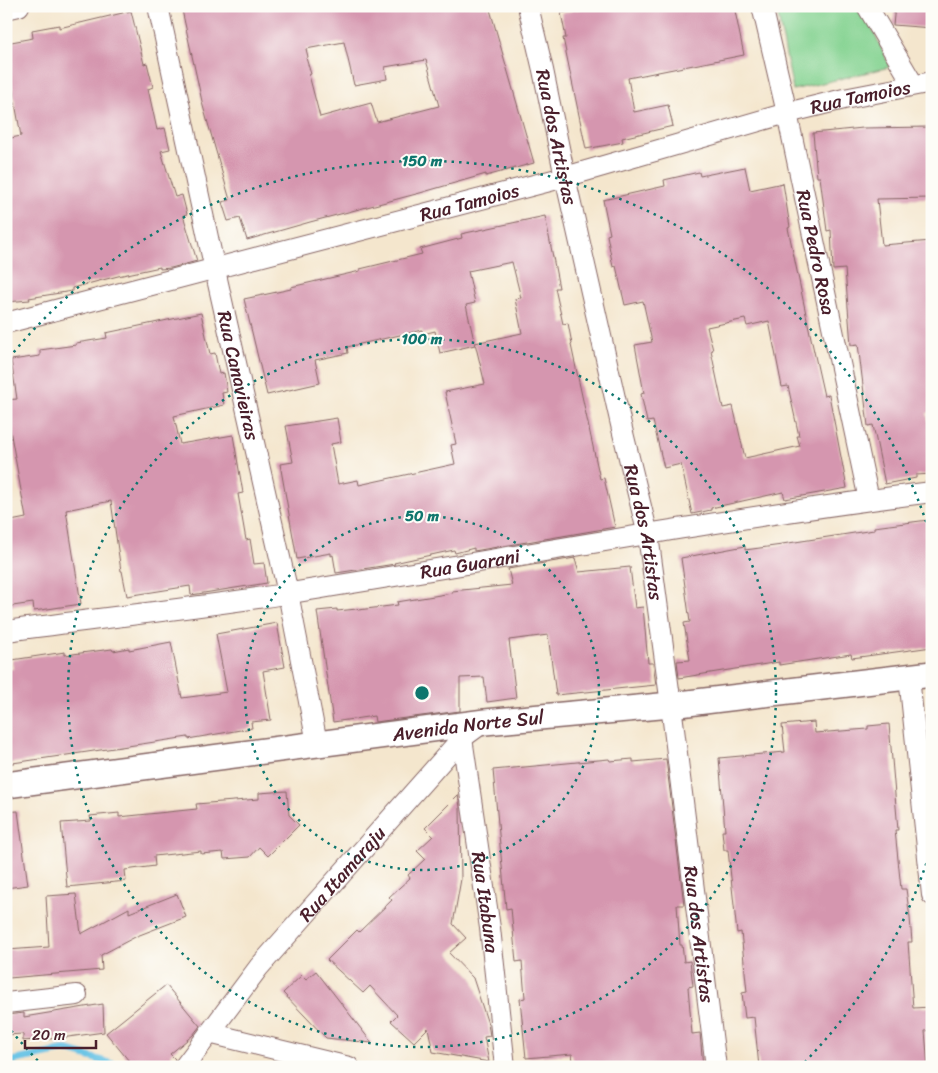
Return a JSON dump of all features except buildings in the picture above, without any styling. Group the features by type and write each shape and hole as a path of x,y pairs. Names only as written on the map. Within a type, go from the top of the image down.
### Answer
{"street":[{"path":"6,9 19,6"},
{"name":"Rua Canavieiras","path":"158,6 288,593 317,743"},
{"name":"Rua dos Artistas","path":"528,6 622,430 648,534 716,1067"},
{"name":"Rua Pedro Rosa","path":"762,6 787,113 869,500"},
{"path":"867,6 923,83"},
{"name":"Rua Tamoios","path":"6,323 215,270 565,177 787,113 923,83"},
{"name":"Rua Guarani","path":"6,631 288,593 648,534 932,492"},
{"path":"920,675 932,895"},
{"name":"Avenida Norte Sul","path":"6,785 485,722 671,706 920,675"},
{"name":"Rua Itamaraju","path":"184,1067 259,967 462,738 485,722"},
{"name":"Rua Itabuna","path":"462,738 490,928 505,1067"},
{"path":"6,1003 77,995"},
{"path":"209,1034 336,1066"}],"green space":[{"path":"776,6 862,6 890,67 793,90"}],"waterway":[{"path":"6,1062 66,1050 113,1064 116,1067"}]}
